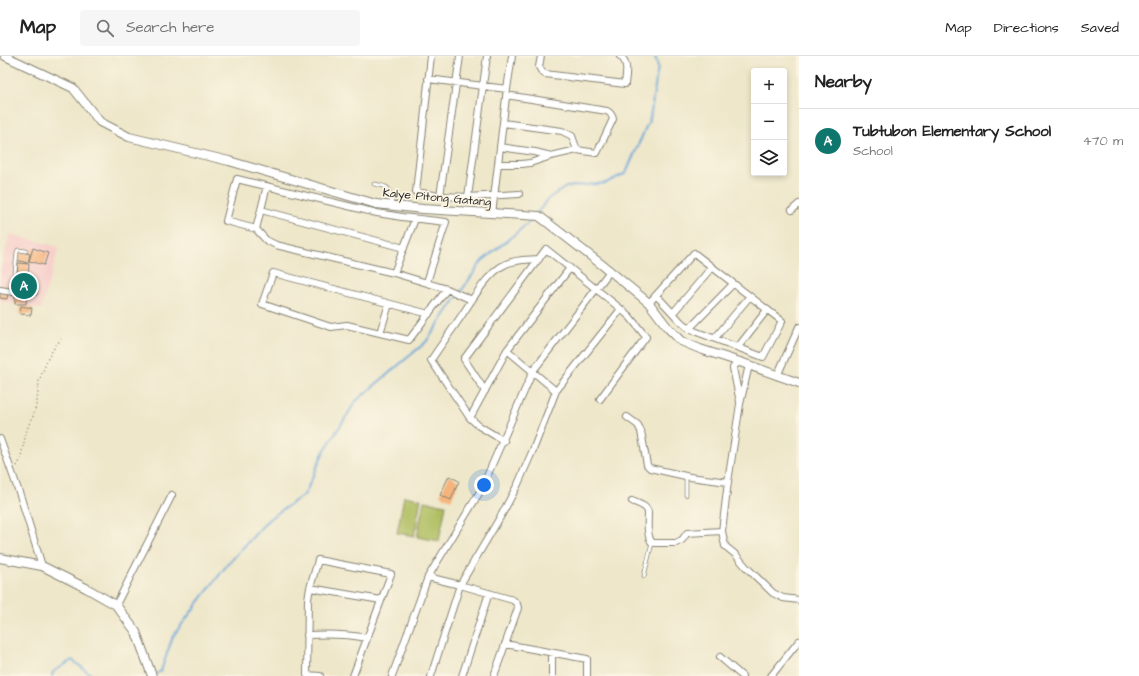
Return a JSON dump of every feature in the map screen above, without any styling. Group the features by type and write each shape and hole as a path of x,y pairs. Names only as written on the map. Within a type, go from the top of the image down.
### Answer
{"street":[{"name":"Kalye Pitong Gatang","path":"5,56 73,88 100,122 129,137 229,161 376,204 423,210 492,214 528,214 539,216 610,270 649,303 680,341 799,383"},
{"path":"431,56 416,192 440,196 468,197 519,194"},
{"path":"440,196 460,56"},
{"path":"468,197 487,56"},
{"path":"492,214 506,92 512,56"},
{"path":"541,56 539,67 545,74 625,84 626,65 625,60 620,56"},
{"path":"428,79 483,86 611,113 612,123 597,153 577,150 530,163 498,164"},
{"path":"503,123 562,131 572,136 577,150"},
{"path":"500,147 551,156"},
{"path":"427,282 446,222 377,213 237,179 226,221 256,229 266,240 276,245 427,282 448,289 472,300"},
{"path":"256,229 267,186"},
{"path":"792,210 799,204"},
{"path":"261,210 404,248"},
{"path":"394,273 415,219"},
{"path":"485,391 464,359 546,249 621,308 646,337 600,399"},
{"path":"649,303 656,295 694,253 782,321 763,357 690,328 681,322 656,295"},
{"path":"504,441 479,426 470,418 431,360 472,300 498,268 516,261 539,259"},
{"path":"673,313 712,267"},
{"path":"470,418 507,350 570,268"},
{"path":"392,676 428,577 481,490 504,441 533,371 610,270"},
{"path":"429,314 273,273 262,304 331,327 347,324 409,340 429,314 448,289"},
{"path":"690,328 733,284"},
{"path":"0,290 13,292 34,292"},
{"path":"714,338 750,296"},
{"path":"380,333 389,304"},
{"path":"432,676 460,585 518,484 556,391 621,308"},
{"path":"738,347 768,310"},
{"path":"777,376 799,327"},
{"path":"507,350 556,391"},
{"path":"740,362 733,368 740,404"},
{"path":"749,366 740,404 728,482 722,531 725,546 736,555 746,567 773,593 783,598 799,600"},
{"path":"627,417 638,425 641,431 648,467 686,476 728,482"},
{"path":"0,438 42,566"},
{"path":"116,605 172,495"},
{"path":"632,501 644,506 647,509 648,533 649,539 652,543 676,543 682,540 687,533 722,531"},
{"path":"0,558 42,566 116,605 136,632 151,674"},
{"path":"320,676 307,675 308,605 310,588 318,560 391,574 353,676"},
{"path":"428,577 513,600 517,604 518,608 494,676"},
{"path":"310,588 381,600"},
{"path":"462,676 489,593"},
{"path":"307,635 347,634 367,638"},
{"path":"771,676 799,641"},
{"path":"505,644 587,659 587,676"},
{"path":"552,653 552,676"},
{"path":"720,657 742,676"}],"lane":[{"path":"374,184 387,187 389,189 392,206"},
{"path":"13,292 17,252 18,250 26,251"},
{"path":"686,476 686,495"},
{"path":"644,576 652,543"}],"path":[{"path":"13,475 20,461 28,429 34,414 39,391 39,381 54,348 61,339"}],"shaded area":[{"path":"10,234 59,247 41,309 0,301 0,271"}],"green space":[{"path":"404,496 421,499 414,536 397,533"},
{"path":"424,501 446,505 439,541 417,537"}],"building":[{"path":"33,248 48,253 44,265 29,261"},
{"path":"18,251 30,254 28,263 16,260"},
{"path":"18,263 29,264 27,290 16,289"},
{"path":"0,292 8,292 7,299 0,298"},
{"path":"15,294 27,295 26,304 15,304"},
{"path":"21,306 32,308 31,315 20,314"},
{"path":"449,476 459,481 451,500 440,495"}],"waterway":[{"path":"537,213 549,198 566,187 606,183 626,173 650,118 658,67 655,56"},
{"path":"154,675 161,671 173,636 227,565 269,519 305,494 323,453 356,401 426,342 482,261 533,218"},
{"path":"52,676 53,672 72,660 93,676"}],"place":[{"name":"Tubtubon Elementary School","path":"24,286"}]}
